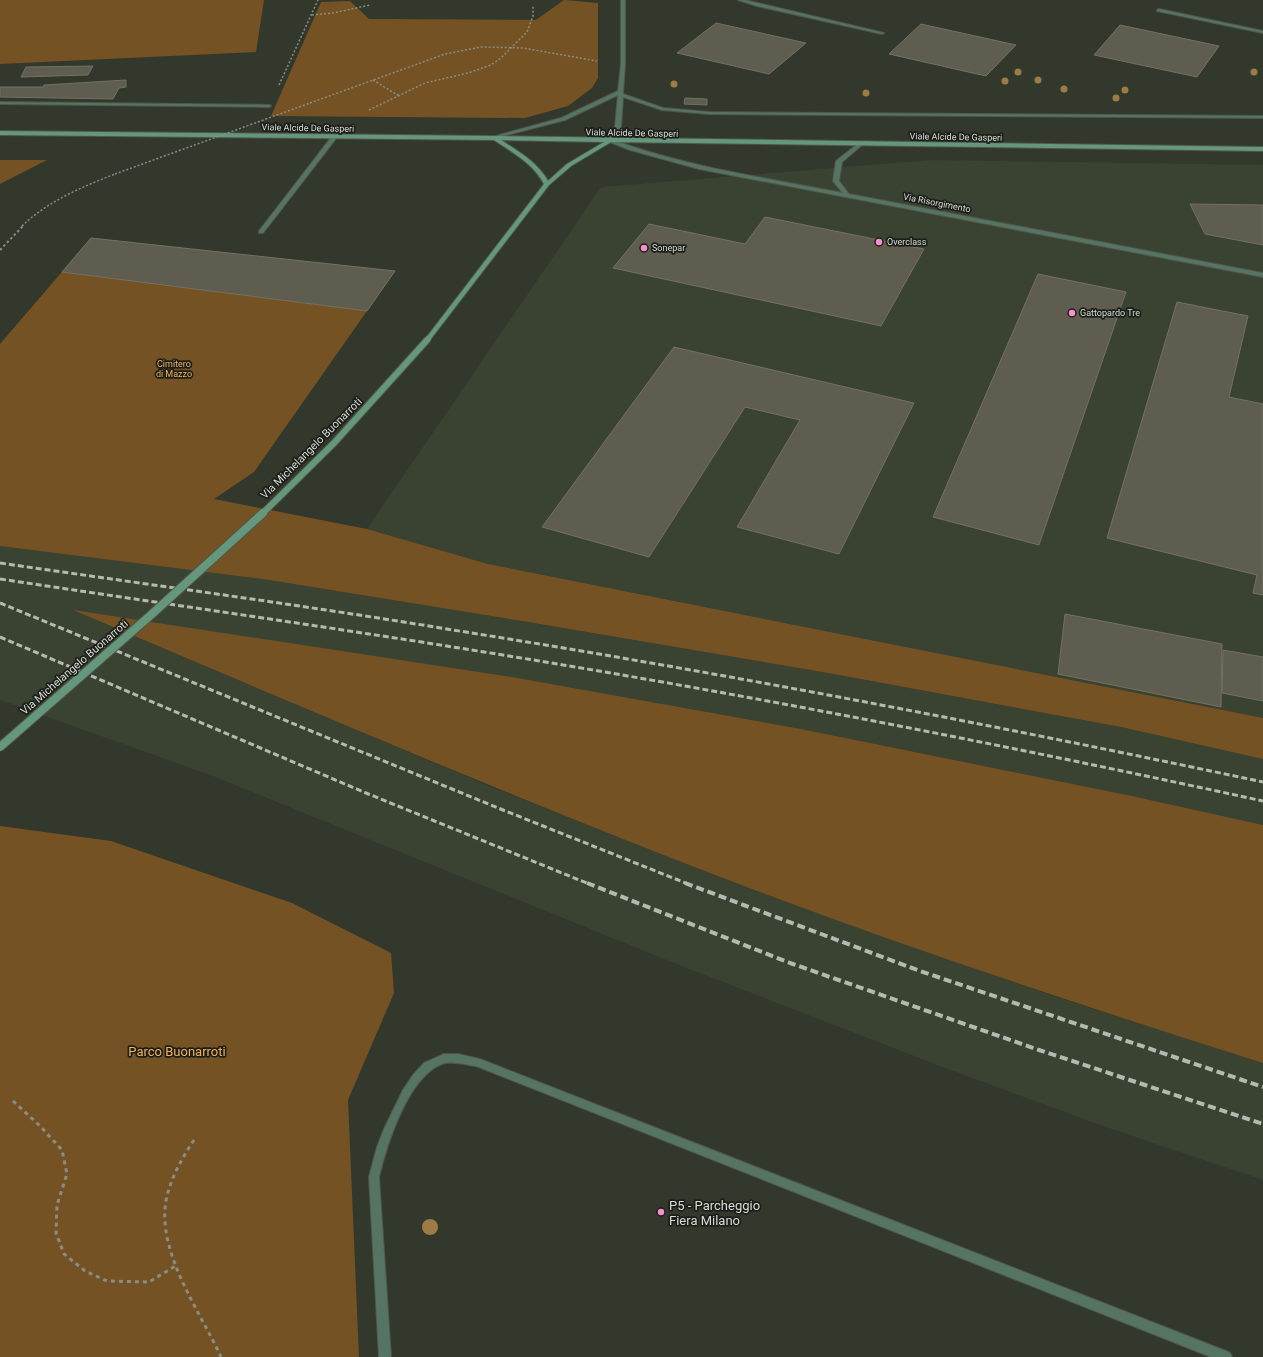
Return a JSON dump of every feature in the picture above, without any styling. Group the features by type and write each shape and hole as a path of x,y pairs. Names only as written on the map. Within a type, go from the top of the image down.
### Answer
{"street":[{"path":"610,141 618,127 621,93 623,0"},
{"path":"740,0 882,33"},
{"path":"1159,10 1263,32"},
{"path":"494,138 563,119 621,93"},
{"name":"Viale Alcide De Gasperi","path":"621,93 662,109 702,113 1263,117"},
{"path":"0,103 269,106"},
{"name":"Viale Alcide De Gasperi","path":"0,133 494,138 610,141 1263,149"},
{"path":"261,232 335,136"},
{"path":"494,138 530,162 540,172 547,184"},
{"name":"Via Michelangelo Buonarroti","path":"0,747 231,543 302,476 365,411 428,338 547,184 569,165 610,141"},
{"name":"Via Risorgimento","path":"610,141 632,149 699,167 1263,275"},
{"path":"848,195 836,181 839,161 860,144"},
{"path":"385,1357 374,1177 379,1153 384,1138 413,1082 425,1067 440,1060 459,1059 476,1062 1226,1357"}],"path":[{"path":"269,106 318,0"},
{"path":"311,15 333,13 370,5"},
{"path":"363,112 374,109 425,83 468,73 491,64 501,58 527,32 533,16 533,5"},
{"path":"0,250 21,226 59,198 115,174 445,54 463,50 497,46 513,47 603,62"},
{"path":"372,80 399,96"},
{"path":"13,1101 40,1126 62,1150 67,1174 57,1205 56,1233 64,1254 85,1270 107,1281 149,1282 176,1265"},
{"path":"194,1140 176,1169 166,1201 165,1228 176,1265 221,1357"}],"shaded area":[{"path":"932,160 1263,165 1263,718 488,564 367,529 601,187"},
{"path":"0,546 269,580 522,621 828,673 1121,727 1263,759 1263,825 1132,796 801,729 512,677 75,611 489,786 738,884 1053,996 1263,1063 1263,1180 1097,1124 940,1066 674,963 213,776 0,700"}],"green space":[{"path":"0,0 264,0 256,52 0,64"},
{"path":"564,0 598,3 598,78 592,88 568,106 525,118 271,116 321,2 350,1 369,19 536,20"},
{"path":"0,160 47,160 0,184"},
{"name":"Cimitero di Mazzo","path":"91,238 395,271 254,472 214,499 367,529 488,564 1263,718 1263,759 1121,727 828,673 522,621 269,580 0,546 0,344"},
{"path":"73,610 512,677 801,729 1132,796 1263,825 1263,1063 998,977 736,883 486,784"},
{"name":"Parco Buonarroti","path":"0,826 111,841 292,903 391,953 394,993 348,1100 359,1357 0,1357"}],"building":[{"path":"716,23 806,43 769,74 677,53"},
{"path":"921,24 1016,45 986,76 889,54"},
{"path":"1120,25 1219,46 1197,77 1094,55"},
{"path":"93,66 88,75 21,77 26,67"},
{"path":"126,80 126,87 119,88 113,99 0,97 0,87 43,87 44,85"},
{"path":"685,98 707,99 707,105 684,104"},
{"path":"1190,204 1263,205 1263,245 1205,234"},
{"path":"765,217 924,249 881,326 613,268 649,224 745,244"},
{"path":"91,238 395,271 367,311 62,272"},
{"path":"1038,274 1126,292 1039,545 933,517"},
{"path":"1177,302 1248,316 1229,397 1263,404 1263,595 1253,593 1257,575 1107,538"},
{"path":"674,347 914,403 839,554 737,527 800,420 745,407 649,557 542,527"},
{"path":"1065,614 1222,644 1221,707 1058,674"},
{"path":"1223,650 1263,657 1263,701 1222,693"}],"railway":[{"path":"0,563 340,612 656,664 960,720 1263,782"},
{"path":"0,579 450,646 599,671 931,732 1263,801"},
{"path":"0,603 503,810 688,884"},
{"path":"0,637 366,793 589,884"},
{"path":"587,883 790,963 1039,1050 1263,1124"},
{"path":"685,883 920,971 1263,1087"}],"place":[{"name":"Overclass","path":"879,242"},
{"name":"Sonepar","path":"644,248"},
{"name":"Gattopardo Tre","path":"1072,313"},
{"name":"P5 - Parcheggio Fiera Milano","path":"661,1212"}]}
